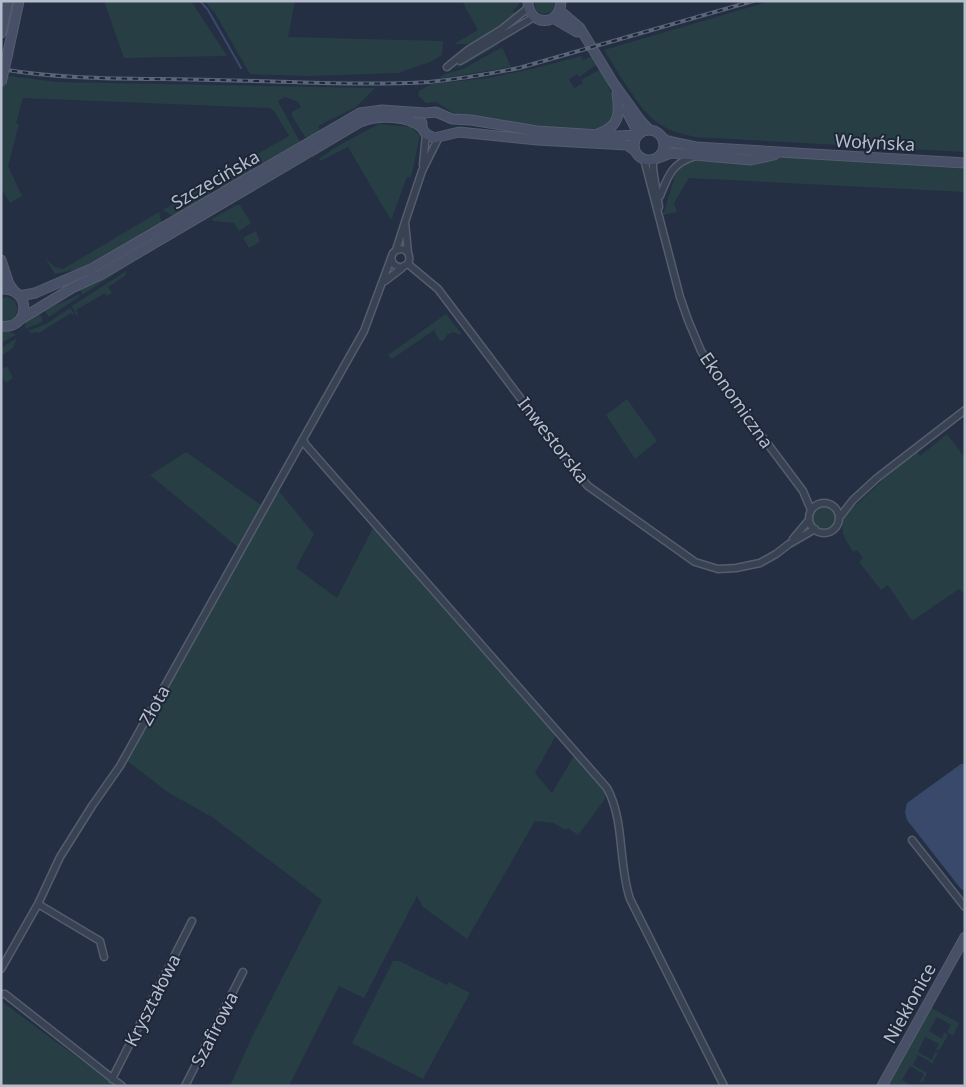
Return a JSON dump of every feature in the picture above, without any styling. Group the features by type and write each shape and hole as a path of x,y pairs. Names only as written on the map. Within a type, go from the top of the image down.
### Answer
{"main road":[{"path":"1,33 8,1"},
{"path":"1,83 19,1"},
{"path":"528,5 534,17 544,20 556,15 562,1"},
{"path":"556,15 585,38 616,88 649,130"},
{"path":"616,88 638,134 634,143 634,150"},
{"path":"594,135 611,128 617,119 619,112 616,88"},
{"name":"Szczecińska","path":"17,294 35,293 93,268 360,113 382,110 430,113"},
{"path":"440,112 452,119 471,120 537,131 626,136 649,130 656,131 664,143 663,151 651,159 638,156 627,145 537,140 455,132 432,138 424,131 423,119 430,113 440,112"},
{"path":"442,136 449,124 445,116"},
{"name":"Szczecińska","path":"1,326 11,326 68,290 102,274 360,122 378,118 408,120 424,131"},
{"name":"Wołyńska","path":"662,138 667,141 696,147 965,163"},
{"name":"Wołyńska","path":"651,159 671,154 751,160 784,153"},
{"path":"1,260 9,284 24,307 21,319"},
{"path":"1,290 17,294"},
{"name":"Niekłonice","path":"882,1086 965,937"}],"street":[{"path":"528,5 502,29 468,50 449,66 472,55 534,17"},
{"path":"422,171 424,131"},
{"path":"405,266 395,266 391,258 396,250 422,171 442,136"},
{"path":"659,197 668,176 676,165 693,156"},
{"name":"Ekonomiczna","path":"651,159 659,197 660,216"},
{"name":"Ekonomiczna","path":"651,159 660,216 680,297 702,351 722,383 804,491 820,504"},
{"path":"382,284 392,274 405,266 410,258 405,222"},
{"path":"396,250 403,249 408,253"},
{"name":"Złota","path":"1,969 38,904 60,857 120,766 364,331 391,258"},
{"name":"Inwestorska","path":"405,266 438,289 577,473 599,495 695,562 706,567 718,569 736,568 760,563 815,530"},
{"path":"839,518 835,508 828,504 820,504 812,510 809,520 815,530 824,533 831,530 836,526 839,518 853,500 915,448 965,410"},
{"path":"303,439 310,451 607,788 616,810 623,870 630,899 724,1086"},
{"name":"Ekonomiczna","path":"804,491 812,510"},
{"path":"835,508 853,500"},
{"name":"Inwestorska","path":"789,544 809,520"},
{"path":"912,840 965,907"},
{"path":"38,904 100,941 104,957"},
{"name":"Kryształowa","path":"112,1078 192,921"},
{"name":"Szafirowa","path":"185,1086 242,972"},
{"path":"1,994 5,994 122,1086"}],"green space":[{"path":"104,1 191,1 227,56 124,58"},
{"path":"204,1 295,1 288,37 443,41 442,55 430,62 398,73 309,76 250,74 215,13"},
{"path":"462,1 520,1 513,11 515,14 476,42 454,44 478,30"},
{"path":"534,1 555,1 555,8 552,12 542,14 536,10"},
{"path":"771,1 965,1 965,152 695,137 680,133 658,123 643,109 604,50"},
{"path":"499,45 462,66 454,68"},
{"path":"502,47 511,67 437,79 445,74 463,69"},
{"path":"598,48 638,110 650,122 681,139 702,143 965,157 965,160 688,143 658,132 640,116 596,49"},
{"path":"581,56 583,60 593,56 596,65 579,77 577,74 569,79 574,88 583,83 581,80 599,70 602,71 615,102 615,118 603,129 545,129 492,118 455,114 436,102 426,103 418,95 419,91 431,84 488,78"},
{"path":"1,75 56,82 375,88 356,107 318,126 320,129 311,137 305,137 292,116 292,112 301,107 298,102 285,97 278,101 300,142 265,164 257,162 259,160 255,155 289,136 274,111 269,108 23,98 16,123 19,124 8,166 22,196 10,203 1,188"},
{"path":"380,116 312,158 313,152"},
{"path":"379,124 411,127 420,136 411,177 407,177 391,220 348,147 320,161 319,159 336,147"},
{"path":"780,156 965,167 965,192 689,178 674,203 677,212 663,215 676,172 691,160"},
{"path":"248,159 252,166 250,172 224,188 217,187 213,181"},
{"path":"302,159 307,160 244,197 244,195"},
{"path":"207,184 211,190 208,197 174,217 163,210"},
{"path":"240,205 251,223 239,231 234,223 213,221 212,219"},
{"path":"159,212 162,224 91,266 55,274 45,258 55,267 63,269"},
{"path":"256,231 260,242 249,248 243,238"},
{"path":"123,264 127,266 82,295 80,290"},
{"path":"126,271 126,275 108,287 112,293 107,296 105,293 76,310 78,314 76,315 72,306"},
{"path":"79,294 80,296 49,317 44,310 70,299"},
{"path":"7,297 15,301 18,310 14,318 1,320 1,298"},
{"path":"70,308 75,315 71,313 39,333 28,331 46,324"},
{"path":"38,312 42,322 25,329 26,321"},
{"path":"446,314 461,333 460,335 453,332 447,335 443,341 439,340 434,330 392,359 388,355"},
{"path":"1,331 11,332 16,335 1,343"},
{"path":"17,338 13,348 1,356 1,348"},
{"path":"7,366 13,378 6,383 1,376 1,370"},
{"path":"627,399 657,441 635,459 606,415"},
{"path":"947,434 965,458 965,595 959,589 912,621 888,585 881,590 859,562 863,558 857,550 853,552 844,535 842,526 844,516 915,450 920,456"},
{"path":"186,452 268,508 278,490 314,534 296,568 337,598 374,526 465,633 556,735 535,773 552,793 574,756 605,791 605,799 578,835 568,828 566,830 553,823 535,821 467,939 423,907 417,896 364,998 339,986 289,1086 230,1086 253,1035 322,900 212,817 169,793 122,757 240,549 150,475"},
{"path":"820,507 828,507 835,514 835,522 828,529 820,529 813,522 813,514"},
{"path":"393,961 399,961 447,985 449,982 470,993 423,1079 352,1043"},
{"path":"1,1001 116,1086 1,1086"},
{"path":"930,1007 959,1023 953,1036 947,1032 951,1025 937,1017 929,1031 942,1039 944,1033 948,1035 939,1051 936,1049 939,1044 925,1037 918,1052 932,1060 935,1052 938,1053 932,1064 918,1055 913,1065 927,1073 922,1083 920,1081 924,1074 910,1066 902,1080 912,1086 886,1086"}],"water":[{"path":"961,764 965,764 965,891 961,889 907,820 905,812 907,803"}],"waterway":[{"path":"200,1 208,10 241,68"}],"railway":[{"path":"1,69 53,76 107,78 348,83 429,82 519,68 753,1"}]}
